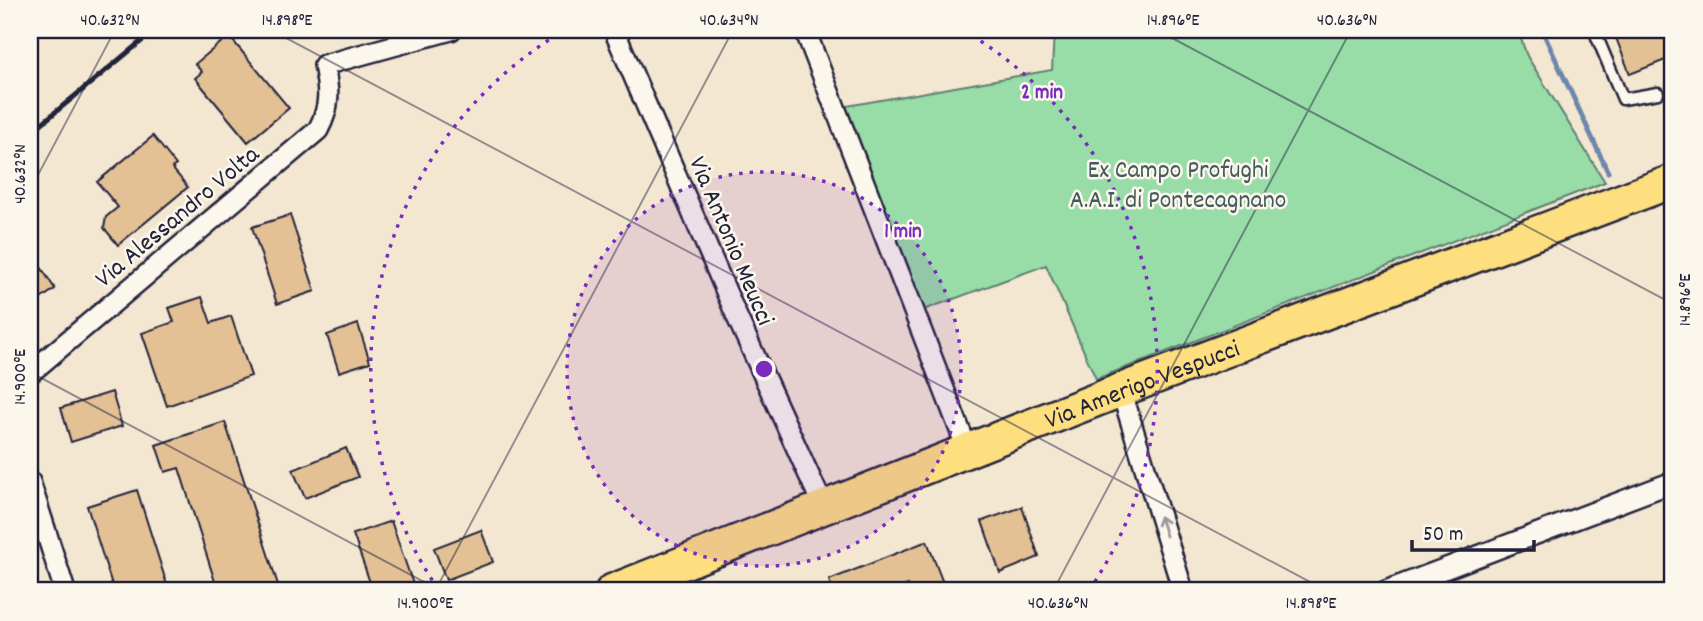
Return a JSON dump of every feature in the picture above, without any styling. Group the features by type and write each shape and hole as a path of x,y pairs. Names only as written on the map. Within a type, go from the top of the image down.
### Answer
{"main road":[{"name":"Via Amerigo Vespucci","path":"612,591 1121,390 1673,180"}],"street":[{"name":"Via Alessandro Volta","path":"30,373 318,130 327,113 324,65 451,30"},
{"name":"Via Antonio Meucci","path":"614,30 737,317 824,508"},
{"path":"806,30 968,451"},
{"path":"1121,390 1183,591"},
{"path":"30,482 65,591"},
{"path":"1386,591 1673,482"}],"lane":[{"path":"1594,30 1623,99 1658,93"}],"green space":[{"name":"Ex Campo Profughi A.A.I. di Pontecagnano","path":"1054,30 1518,30 1527,56 1605,182 1096,379 1046,265 921,311 841,107 1052,70"}],"building":[{"path":"1613,30 1673,30 1673,57 1630,74"},
{"path":"229,36 289,108 248,142 195,78 202,72 195,64"},
{"path":"153,136 176,165 172,168 188,187 118,245 104,228 106,217 118,207 97,182"},
{"path":"290,215 315,291 277,304 252,227"},
{"path":"30,250 55,289 30,306"},
{"path":"202,297 211,323 231,316 251,376 167,406 142,333 174,322 169,308"},
{"path":"358,324 370,362 339,372 327,335"},
{"path":"112,392 122,426 71,442 61,408"},
{"path":"225,422 280,591 218,591 179,468 165,472 156,445"},
{"path":"346,448 358,477 305,498 293,470"},
{"path":"137,490 169,591 114,591 87,506"},
{"path":"1022,507 1039,557 1000,573 982,521"},
{"path":"391,521 414,587 402,591 373,591 353,534"},
{"path":"481,530 493,562 446,580 434,548"},
{"path":"927,541 946,591 911,591 908,585 893,591 833,591 829,580"}],"waterway":[{"path":"1542,30 1608,172"}],"railway":[{"path":"30,133 155,30"}]}
